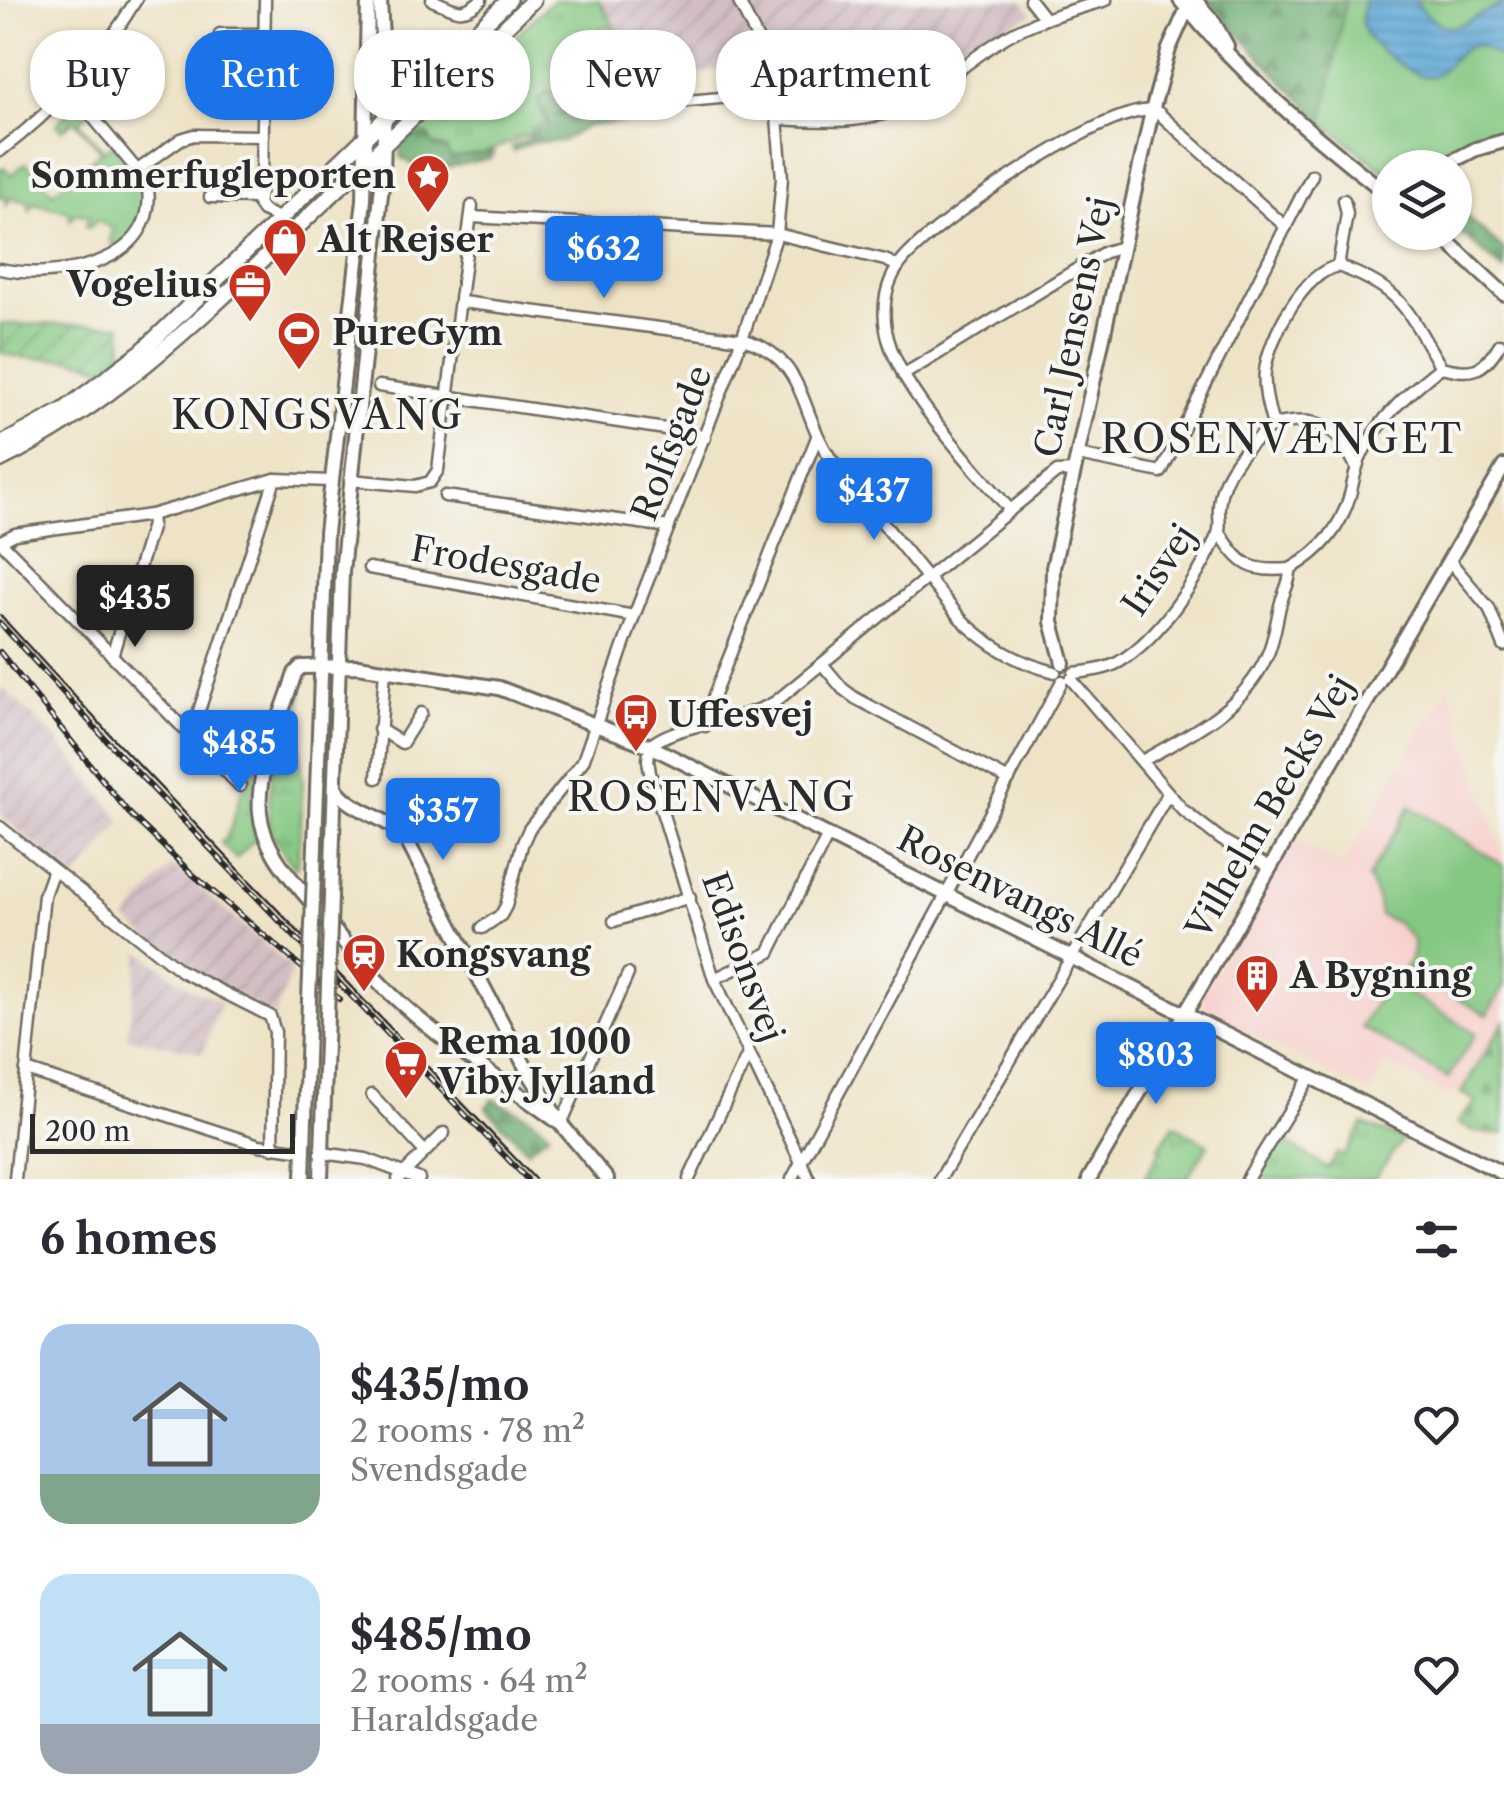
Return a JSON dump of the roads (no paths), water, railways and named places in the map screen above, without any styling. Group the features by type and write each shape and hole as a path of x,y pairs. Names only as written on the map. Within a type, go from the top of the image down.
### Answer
{"main road":[{"path":"0,445 40,425 109,379 186,321 366,162 533,0"},
{"path":"475,30 503,2"},
{"path":"0,460 71,420 121,384 385,120"}],"street":[{"path":"116,30 136,0"},
{"path":"264,30 265,0"},
{"path":"303,1179 320,666 331,481 368,137 368,0"},
{"path":"380,0 381,30"},
{"path":"432,0 462,12 480,0"},
{"name":"Rolfsgade","path":"738,0 753,30"},
{"path":"1030,0 1046,19"},
{"path":"966,64 995,43 1046,19 1106,0"},
{"path":"1188,2 1233,57 1296,121 1372,182"},
{"name":"Carl Jensens Vej","path":"1065,674 1052,622 1050,589 1152,110 1169,49 1188,2"},
{"path":"1010,510 903,375 887,340 886,297 898,266 920,243 1042,154 1117,120 1152,110 1286,227"},
{"path":"0,151 36,120"},
{"path":"0,269 69,270 108,258 135,238 148,212 147,182 96,120"},
{"path":"263,120 259,198 263,211 282,219"},
{"path":"321,1179 338,666 350,480 372,286 385,120"},
{"name":"Rolfsgade","path":"594,724 742,339 777,234 782,178 778,120"},
{"path":"793,120 862,120"},
{"path":"139,169 181,139 262,136"},
{"path":"1472,151 1504,140"},
{"path":"1078,456 1162,472 1312,174"},
{"path":"210,198 259,198"},
{"path":"1338,266 1348,214 1344,200"},
{"path":"240,786 0,541 15,534 151,515 276,480 350,480 415,486 430,482 438,470 472,211 777,234 898,266"},
{"path":"903,375 1105,252 1122,247"},
{"path":"1457,250 1504,294"},
{"path":"1356,467 1348,449 1328,427 1306,421 1272,425 1265,372 1274,340 1305,288 1329,268 1338,266 1373,279 1411,312 1441,367 1479,370 1488,364 1500,344"},
{"path":"462,302 760,344 784,363 804,396 817,437 831,459 960,618 994,646 1032,666 1065,674 1168,794 1202,826 1270,867"},
{"path":"1220,533 1233,553 1248,566 1290,569 1324,545 1346,510 1356,467 1391,409 1441,367"},
{"path":"379,386 705,438"},
{"name":"Irisvej","path":"1065,674 1106,668 1138,647 1185,594 1220,533 1219,506 1234,464 1272,425"},
{"path":"704,726 817,437"},
{"name":"Vilhelm Becks Vej","path":"1089,1179 1504,466"},
{"path":"650,746 667,734 759,711 824,665 1057,472 1074,471"},
{"path":"192,735 276,480"},
{"path":"445,496 670,526"},
{"path":"112,656 152,526 151,515"},
{"path":"1449,560 1489,608 1504,646"},
{"name":"Frodesgade","path":"369,568 634,616"},
{"path":"1142,762 1214,718 1252,682 1266,658 1284,590 1291,579 1290,569"},
{"path":"824,665 843,690 855,698 1009,780"},
{"path":"320,666 304,666 295,673 267,764 260,812 264,834 290,877 392,994 436,1032 561,1124"},
{"name":"Rosenvangs Allé","path":"320,666 385,670 499,688 650,746 1504,1174"},
{"path":"377,778 385,670"},
{"path":"792,1179 1065,674"},
{"path":"379,729 402,742 421,713"},
{"path":"482,928 501,915 506,906 526,834 577,771 594,724"},
{"name":"Edisonsvej","path":"650,746 650,772 714,979 809,1179"},
{"path":"334,784 342,797 391,823 406,840 526,1068 561,1124 608,1179"},
{"path":"940,1179 1168,794"},
{"path":"0,827 181,971 270,1016 276,1032 274,1148"},
{"path":"714,979 768,953 828,835"},
{"path":"15,1179 44,895 53,870"},
{"path":"614,921 690,897"},
{"path":"561,1124 628,974"},
{"path":"689,1179 748,1054"},
{"path":"26,1070 274,1148 366,1159 401,1176 418,1179"},
{"path":"1247,1179 1310,1077"},
{"path":"372,1095 425,1152"},
{"path":"401,1176 444,1133"}],"water":[{"path":"1365,0 1415,0 1439,24 1448,27 1504,4 1504,59 1473,46 1433,76 1416,73 1368,37 1362,23"}],"tram line":[{"path":"0,615 535,1179"}],"railway":[{"path":"0,623 108,742 527,1179"},
{"path":"0,652 128,812 190,872 339,999"}],"place":[{"name":"Sommerfugleporten","path":"428,214"},
{"name":"Alt Rejser","path":"285,278"},
{"name":"Vogelius","path":"250,323"},
{"name":"PureGym","path":"299,371"},
{"name":"Uffesvej","path":"636,753"},
{"name":"Kongsvang","path":"364,993"},
{"name":"A Bygning","path":"1257,1014"},
{"name":"Rema 1000 Viby Jylland","path":"406,1100"}],"district":[{"name":"KONGSVANG","path":"318,415"},
{"name":"ROSENVÆNGET","path":"1282,439"},
{"name":"ROSENVANG","path":"712,797"}]}
